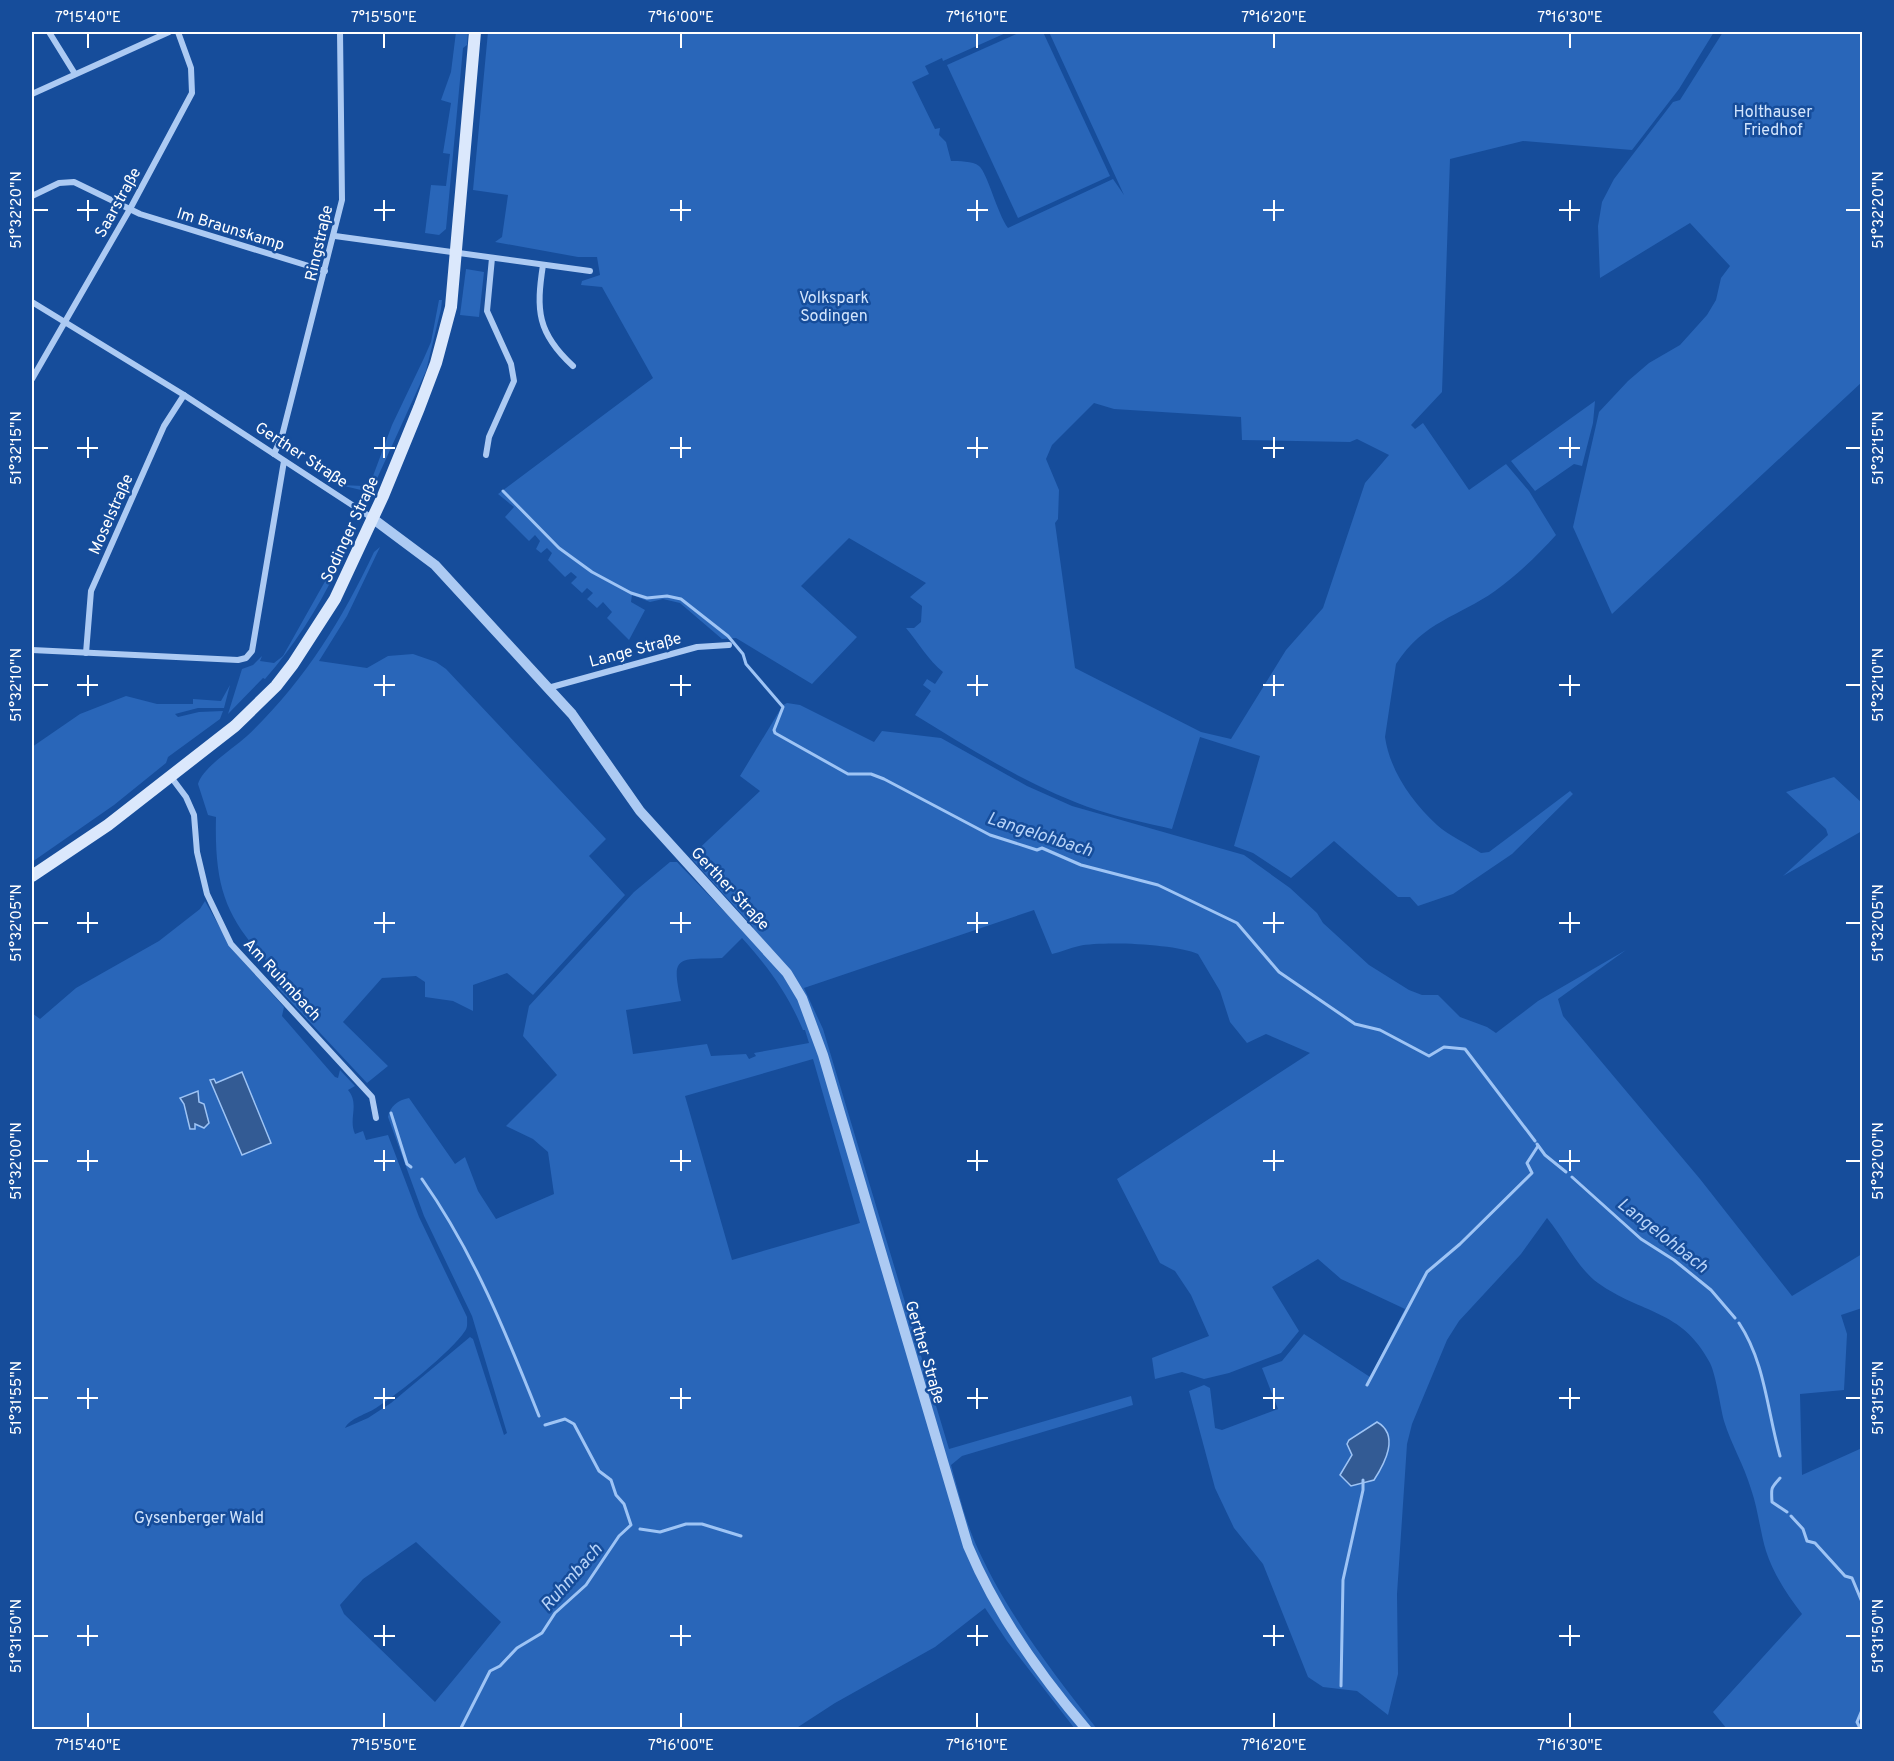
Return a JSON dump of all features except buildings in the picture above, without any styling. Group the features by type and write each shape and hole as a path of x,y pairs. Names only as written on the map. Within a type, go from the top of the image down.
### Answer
{"main road":[{"name":"Sodinger Straße","path":"32,876 108,825 236,726 276,686 335,599 372,518 436,363 450,307 475,32"}],"street":[{"path":"48,32 75,75"},
{"path":"32,94 169,32"},
{"name":"Saarstraße","path":"32,379 130,209 192,93 191,69 178,32"},
{"name":"Ringstraße","path":"274,454 282,436 342,200 340,32"},
{"name":"Im Braunskamp","path":"32,196 69,181 130,209 325,271"},
{"path":"334,236 590,271"},
{"path":"486,455 489,437 514,381 511,364 487,311 492,258"},
{"path":"543,265 538,302 540,317 554,345 573,366"},
{"name":"Gerther Straße","path":"32,302 184,395 372,518 435,565 572,714 640,811 787,973 802,998 823,1055 968,1546 992,1599 1007,1623 1087,1730"},
{"name":"Moselstraße","path":"86,653 91,591 164,426 184,395"},
{"path":"32,650 246,658 252,651 284,461"},
{"name":"Lange Straße","path":"549,688 697,646 729,645"},
{"name":"Am Ruhmbach","path":"171,777 186,797 194,815 198,852 207,894 231,944 372,1097 376,1118"}],"green space":[{"path":"456,32 468,32 467,45 463,48 446,229 439,235 425,233 431,185 446,186 450,154 443,153 451,103 441,100 451,72"},
{"name":"Volkspark Sodingen","path":"488,32 1008,32 943,61 942,58 925,66 929,74 912,82 935,129 940,128 939,135 946,142 951,161 969,162 979,166 1008,228 1113,179 1124,195 1049,32 1714,32 1679,89 1632,150 1523,141 1450,159 1442,392 1411,425 1415,429 1423,423 1469,490 1506,464 1529,491 1556,535 1503,585 1430,629 1407,650 1396,664 1385,737 1397,774 1419,806 1442,829 1481,853 1489,852 1570,791 1573,794 1512,854 1453,894 1418,906 1410,897 1398,897 1334,841 1291,878 1253,853 1234,846 1260,756 1200,737 1172,829 1097,810 1026,780 915,715 931,691 923,685 927,679 935,684 943,672 928,657 906,628 914,628 921,622 922,606 910,597 926,583 849,538 801,586 857,637 812,684 736,638 722,639 680,603 663,599 650,602 632,595 631,602 645,610 629,640 607,618 612,612 603,602 597,608 587,599 593,593 587,588 582,593 571,583 577,577 571,572 565,577 548,560 552,553 547,548 541,553 536,549 540,541 535,535 529,541 505,517 514,507 498,494 653,378 602,287 581,285 582,281 600,275 597,257 578,257 495,242 502,237 508,195 473,190","holes":["1094,403 1114,409 1241,417 1242,440 1350,442 1357,439 1389,455 1365,483 1323,608 1286,650 1231,739 1201,732 1075,668 1055,523 1058,519 1059,490 1046,459 1052,445"]},
{"path":"1021,32 1043,32 1110,176 1018,218 947,65"},
{"name":"Holthauser Friedhof","path":"1723,32 1862,32 1862,382 1612,614 1573,527 1599,412 1628,381 1649,363 1680,345 1707,315 1716,300 1721,278 1730,266 1690,223 1600,278 1598,226 1602,202 1614,179 1673,102 1680,100"},
{"path":"466,269 484,272 479,317 460,315"},
{"path":"439,300 442,300 441,309 426,371 375,483 361,490 340,485 364,486 373,476 392,425 431,342"},
{"path":"1595,401 1593,423 1582,466 1574,464 1535,491 1511,461"},
{"path":"380,547 347,616 319,661 367,668 388,656 413,654 436,662 446,669 606,839 589,856 625,895 533,995 507,973 473,985 473,1011 453,1001 425,997 425,982 416,976 382,978 343,1022 388,1066 367,1083 277,987 284,979 250,942 238,924 222,888 218,868 216,817 208,815 198,784 212,765 267,716 303,673 334,627 374,552"},
{"path":"332,569 336,571 329,585 295,641 265,679 263,678 228,714 242,669 253,665 262,656 260,661 274,663 283,656"},
{"path":"230,685 224,708 198,708 175,714 178,717 199,712 223,711 220,719 168,757 166,763 114,805 32,862 32,747 80,714 126,696 157,704 193,704 193,699 221,701"},
{"name":"Gysenberger Wald","path":"787,703 800,705 874,742 882,731 941,738 1027,786 1072,806 1244,855 1290,888 1317,913 1323,923 1369,965 1409,990 1422,995 1438,995 1460,1017 1487,1027 1496,1033 1538,1001 1626,950 1558,999 1563,1016 1700,1179 1792,1296 1862,1254 1862,1308 1841,1315 1847,1334 1844,1390 1800,1394 1802,1475 1862,1448 1862,1729 1727,1729 1713,1712 1802,1614 1781,1584 1769,1560 1748,1480 1724,1421 1712,1368 1699,1345 1674,1322 1614,1293 1590,1277 1547,1218 1521,1254 1459,1321 1447,1340 1412,1424 1407,1444 1397,1594 1398,1674 1388,1715 1357,1691 1323,1687 1308,1677 1263,1564 1234,1528 1215,1488 1189,1391 1204,1385 1210,1388 1215,1428 1222,1430 1278,1409 1262,1368 1282,1361 1304,1334 1370,1377 1405,1309 1341,1279 1318,1259 1272,1287 1299,1331 1281,1353 1229,1373 1204,1379 1182,1372 1155,1379 1152,1358 1209,1336 1191,1295 1175,1271 1160,1263 1117,1179 1310,1053 1266,1034 1247,1043 1230,1022 1220,991 1198,954 1157,946 1090,944 1052,954 1034,910 804,988 823,1029 949,1449 1131,1396 1133,1405 962,1456 951,1465 970,1531 999,1591 1046,1662 1097,1729 1075,1729 1007,1641 985,1608 935,1647 835,1703 795,1729 32,1729 32,1013 40,1019 76,988 159,941 200,909 205,901 232,949 284,1007 282,1016 335,1077 338,1078 340,1070 355,1086 348,1090 354,1106 355,1134 363,1131 366,1140 388,1135 419,1217 467,1317 467,1326 458,1340 424,1372 345,1428 368,1418 391,1403 470,1337 473,1339 504,1435 507,1433 472,1316 424,1216 388,1117 389,1113 395,1104 409,1098 455,1164 465,1157 478,1191 496,1219 554,1194 548,1152 533,1139 506,1126 557,1075 523,1036 529,1006 634,892 670,862 677,862 745,933 753,927 690,857 760,791 740,776 783,705","holes":["742,938 769,970 784,993 805,1030 809,1043 754,1053 756,1056 749,1059 746,1054 711,1056 707,1044 633,1054 626,1010 681,1001 677,974 681,962 722,958","813,1059 860,1223 732,1260 685,1096","1380,1424 1389,1436 1389,1442 1384,1463 1377,1476 1366,1483 1351,1486 1340,1475 1352,1455","416,1542 501,1622 435,1702 344,1614 340,1605 363,1579"]},
{"path":"1834,777 1862,803 1862,831 1783,876 1828,835 1826,829 1786,792"}],"shaded area":[{"path":"242,1072 271,1143 242,1155 210,1080 214,1079 216,1083"},
{"path":"198,1091 199,1102 204,1104 209,1123 204,1128 195,1124 195,1129 190,1129 184,1104 180,1098"},
{"path":"1377,1422 1388,1434 1386,1458 1374,1480 1351,1486 1340,1475 1352,1455 1347,1444 1349,1440"}],"waterway":[{"name":"Langelohbach","path":"503,491 559,548 592,572 631,593 647,598 667,596 681,599 728,636 743,654 746,664 783,707 774,730 775,733 848,774 871,774 884,779 990,835 1037,850 1042,848 1081,865 1158,885 1237,923 1279,972 1355,1024 1380,1030 1429,1056 1444,1047 1465,1049 1535,1141"},
{"name":"Ruhmbach","path":"391,1113 407,1164 411,1167"},
{"name":"Langelohbach","path":"1537,1144 1545,1155 1566,1172"},
{"path":"1367,1385 1427,1272 1460,1244 1532,1173 1527,1163 1538,1146"},
{"name":"Langelohbach","path":"1572,1177 1641,1239 1674,1260 1711,1290 1735,1318"},
{"name":"Ruhmbach","path":"422,1179 458,1236 488,1294 539,1416"},
{"name":"Langelohbach","path":"1739,1323 1748,1338 1760,1370 1780,1456"},
{"name":"Ruhmbach","path":"460,1730 490,1671 500,1666 517,1648 542,1633 555,1613 586,1585 619,1536 631,1525 624,1504 616,1495 611,1480 599,1471 574,1424 565,1419 545,1425"},
{"name":"Langelohbach","path":"1780,1478 1772,1488 1772,1502 1787,1512"},
{"path":"1341,1686 1343,1580 1363,1490 1363,1480"},
{"name":"Langelohbach","path":"1791,1516 1803,1529 1807,1541 1815,1543 1845,1576 1852,1578 1862,1602"},
{"path":"640,1529 660,1532 686,1524 702,1524 741,1536"},
{"name":"Langelohbach","path":"1861,1730 1857,1722 1862,1710"}]}
